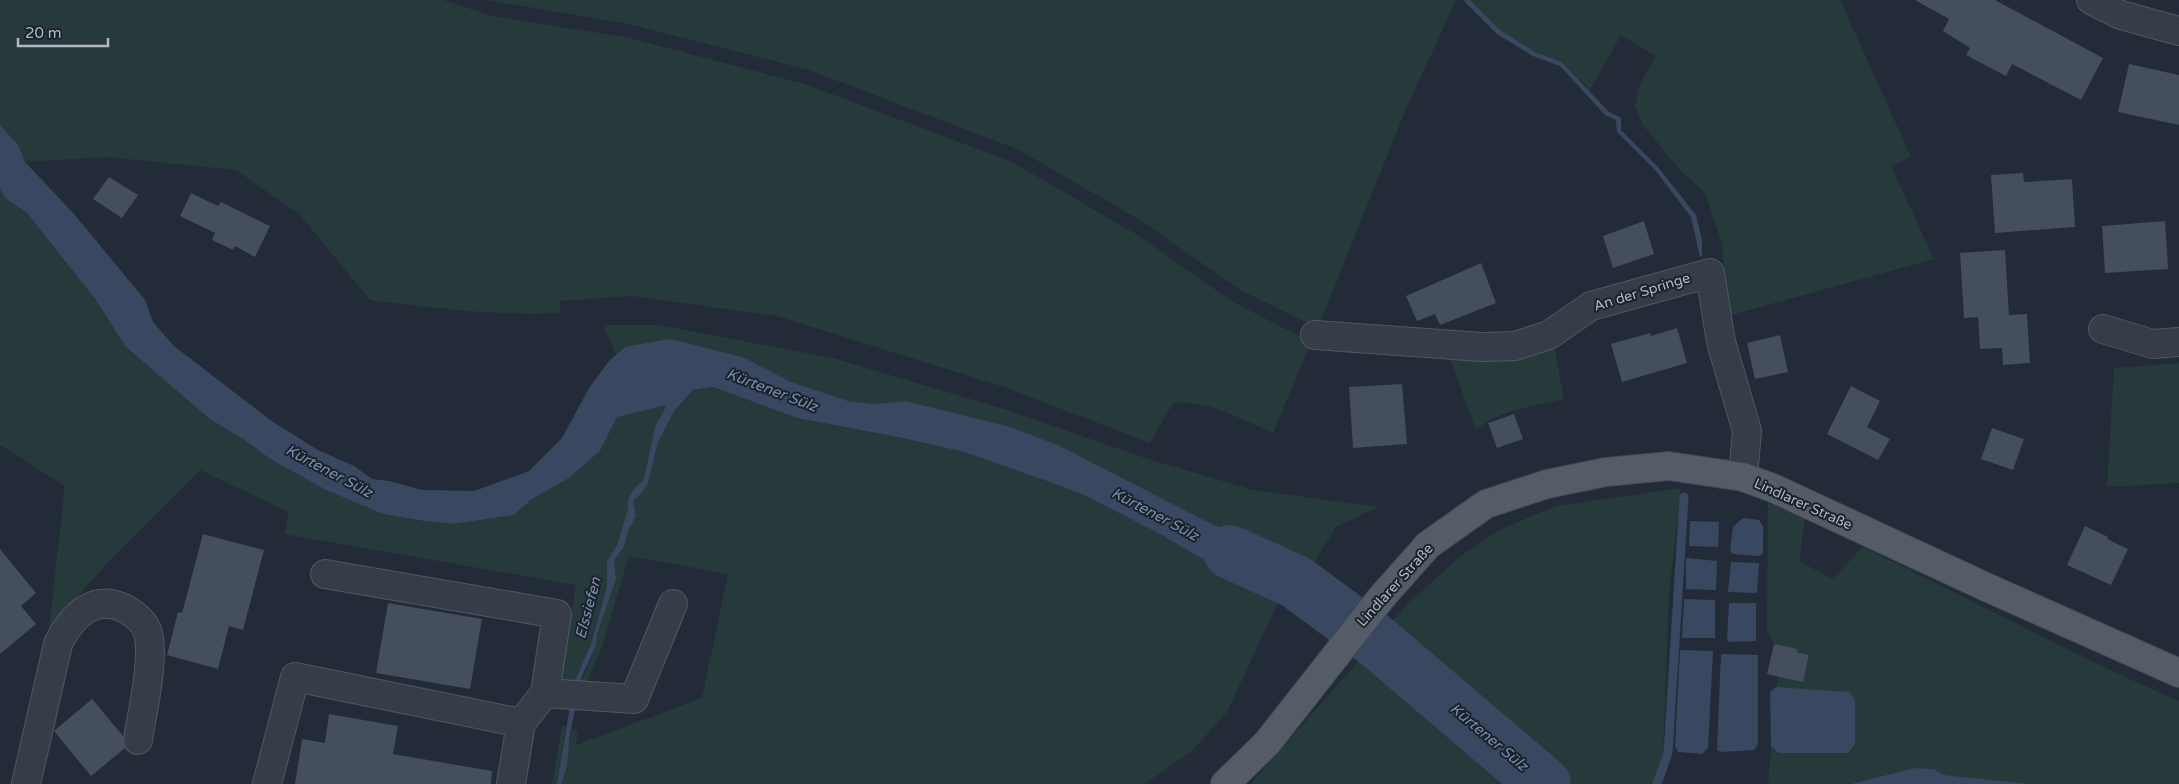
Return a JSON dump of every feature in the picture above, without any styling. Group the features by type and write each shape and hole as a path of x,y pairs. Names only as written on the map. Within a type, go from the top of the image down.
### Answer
{"main road":[{"name":"Lindlarer Straße","path":"1225,784 1267,743 1381,598 1428,545 1486,504 1547,484 1606,472 1669,466 1742,477 1773,488 1977,583 2179,673"}],"street":[{"path":"2091,0 2121,14 2179,31"},
{"name":"An der Springe","path":"1315,335 1482,347 1515,346 1549,335 1591,306 1710,273 1721,342 1747,431 1742,477"},
{"path":"2103,329 2153,344 2179,342"},
{"path":"325,574 557,614 565,694"},
{"path":"26,784 58,644 66,627 80,613 100,602 121,606 139,617 147,630 148,672 138,740"},
{"path":"267,784 295,677 521,723 565,694 634,699 673,604"},
{"path":"511,784 521,723"}],"shaded area":[{"path":"0,0 443,0 492,16 625,37 805,84 1012,162 1136,234 1233,302 1311,342 1273,433 1212,407 1200,404 1173,403 1150,443 1004,387 777,316 632,296 560,301 560,313 536,314 465,311 370,300 300,215 236,170 106,157 25,162 19,146 0,125"},
{"path":"487,0 1456,0 1406,109 1318,328 1240,290 1143,222 1019,150 809,70 629,24"},
{"path":"1470,0 1840,0 1911,157 1891,166 1934,259 1728,316 1722,244 1705,193 1680,170 1643,125 1635,106 1640,84 1656,56 1621,35 1590,90 1562,62 1535,52 1500,30"},
{"path":"0,188 5,198 27,213 96,300 125,346 270,459 326,490 383,514 454,524 514,515 532,499 569,478 600,451 617,417 667,405 655,426 644,479 628,499 628,509 617,545 607,561 607,587 591,644 574,683 565,683 561,675 576,585 284,534 289,512 200,470 100,571 64,614 48,637 65,486 0,445"},
{"path":"603,325 659,325 833,358 1007,410 1145,458 1253,490 1378,507 1336,527 1309,571 1202,519 1060,446 1008,426 905,401 873,404 848,401 791,382 745,358 625,347 616,355"},
{"path":"1553,340 1564,399 1506,413 1495,417 1476,430 1447,350"},
{"path":"2179,363 2179,483 2107,487 2114,368"},
{"path":"713,387 797,418 898,437 964,452 1047,481 1084,495 1162,535 1197,556 1282,594 1227,712 1192,751 1144,784 561,784 567,766 571,728 578,731 576,745 702,698 728,574 629,556 602,647 587,682 581,683 596,646 597,634 616,579 614,560 624,547 628,531 636,516 633,501 647,486 658,442 675,410 693,390"},
{"path":"1681,488 1669,595 1662,784 1565,784 1400,644 1386,628 1408,604 1458,558 1499,530 1556,506"},
{"path":"1768,503 1805,518 1799,561 1832,579 1863,547 2114,672 2179,701 2179,784 2031,784 1944,775 1934,769 1915,768 1851,784 1768,784 1778,676 1803,682 1809,656 1797,652 1798,649 1774,644 1767,630"},
{"path":"1365,654 1524,784 1250,784"},
{"path":"562,726 566,727 557,784 552,784"}],"water":[{"path":"1463,0 1470,0 1500,30 1535,52 1562,62 1608,111 1621,118 1621,130 1658,167 1696,215 1702,240 1702,256 1700,257 1691,217 1655,170 1617,132 1616,120 1605,115 1560,66 1533,56 1497,34"},
{"path":"0,125 19,146 25,162 75,215 145,300 153,322 174,346 273,422 318,450 354,466 372,479 390,481 422,490 474,491 529,471 562,438 589,388 609,361 625,347 670,339 745,358 791,382 848,401 873,404 905,401 1008,426 1060,446 1202,519 1309,571 1282,594 1197,556 1162,535 1084,495 964,452 898,437 797,418 713,387 693,390 675,410 658,442 647,486 633,501 636,516 628,531 624,547 614,560 616,579 597,634 596,646 582,676 570,734 567,766 561,784 557,784 574,683 591,644 607,587 607,561 617,545 628,509 628,499 634,489 644,479 655,426 667,405 617,417 600,451 569,478 532,499 514,515 454,524 383,514 326,490 270,459 245,440 210,419 125,346 96,300 27,213 5,198 0,188"},
{"path":"1743,518 1759,520 1763,526 1763,554 1759,556 1733,554 1730,551 1733,527"},
{"path":"1690,521 1719,522 1718,547 1689,546"},
{"path":"1686,558 1717,561 1716,590 1686,589"},
{"path":"1731,562 1759,563 1757,593 1728,592"},
{"path":"1684,599 1715,600 1715,638 1682,638"},
{"path":"1729,603 1756,603 1756,641 1729,642 1727,639"},
{"path":"1386,628 1400,644 1565,784 1524,784 1365,654"},
{"path":"1680,650 1713,651 1708,748 1702,754 1678,752 1675,746"},
{"path":"1721,654 1758,655 1758,744 1754,750 1721,752 1717,750"},
{"path":"1776,687 1850,692 1855,701 1855,744 1848,753 1779,753 1771,746 1770,692"},
{"path":"1915,768 1934,769 1944,775 2031,784 1851,784"}],"building":[{"path":"1915,0 1995,0 2103,58 2081,100 2012,64 2006,76 1966,55 1970,48 1943,31 1949,19"},
{"path":"2129,64 2179,75 2179,125 2118,112"},
{"path":"2023,173 2024,182 2072,179 2075,227 1995,233 1991,175"},
{"path":"109,177 138,195 122,218 93,199"},
{"path":"191,193 218,206 221,202 270,226 255,257 235,246 233,250 212,240 215,233 180,216"},
{"path":"1644,221 1654,254 1613,268 1603,236"},
{"path":"2165,221 2168,269 2105,273 2102,226"},
{"path":"2005,250 2009,315 2027,314 2030,363 2003,365 2002,348 1980,349 1978,317 1964,318 1960,253"},
{"path":"1481,263 1496,303 1440,325 1435,314 1417,321 1406,296"},
{"path":"1677,328 1687,363 1622,382 1611,344 1650,333 1651,336"},
{"path":"1780,335 1788,372 1755,379 1747,343"},
{"path":"1402,384 1407,444 1353,448 1349,387"},
{"path":"1851,386 1880,401 1867,427 1890,439 1878,460 1827,434"},
{"path":"1514,414 1523,439 1497,448 1488,423"},
{"path":"1992,428 2024,439 2013,470 1981,459"},
{"path":"2085,526 2128,549 2111,585 2067,565"},
{"path":"203,534 264,550 243,630 229,626 218,669 167,655 178,612 182,613"},
{"path":"0,549 36,593 21,606 36,624 0,654"},
{"path":"388,603 482,619 470,689 376,673"},
{"path":"1774,644 1798,649 1797,652 1809,655 1803,682 1767,674"},
{"path":"92,699 123,736 125,748 91,776 54,731"},
{"path":"329,714 398,726 393,754 492,771 491,784 295,784 302,739 325,743"}],"waterway":[{"path":"1657,784 1668,753 1684,497"},
{"name":"Kürtener Sülz","path":"1230,552 1296,582 1376,641 1544,784"}],"water label":[{"name":"Elssiefen","path":"588,608"}]}
